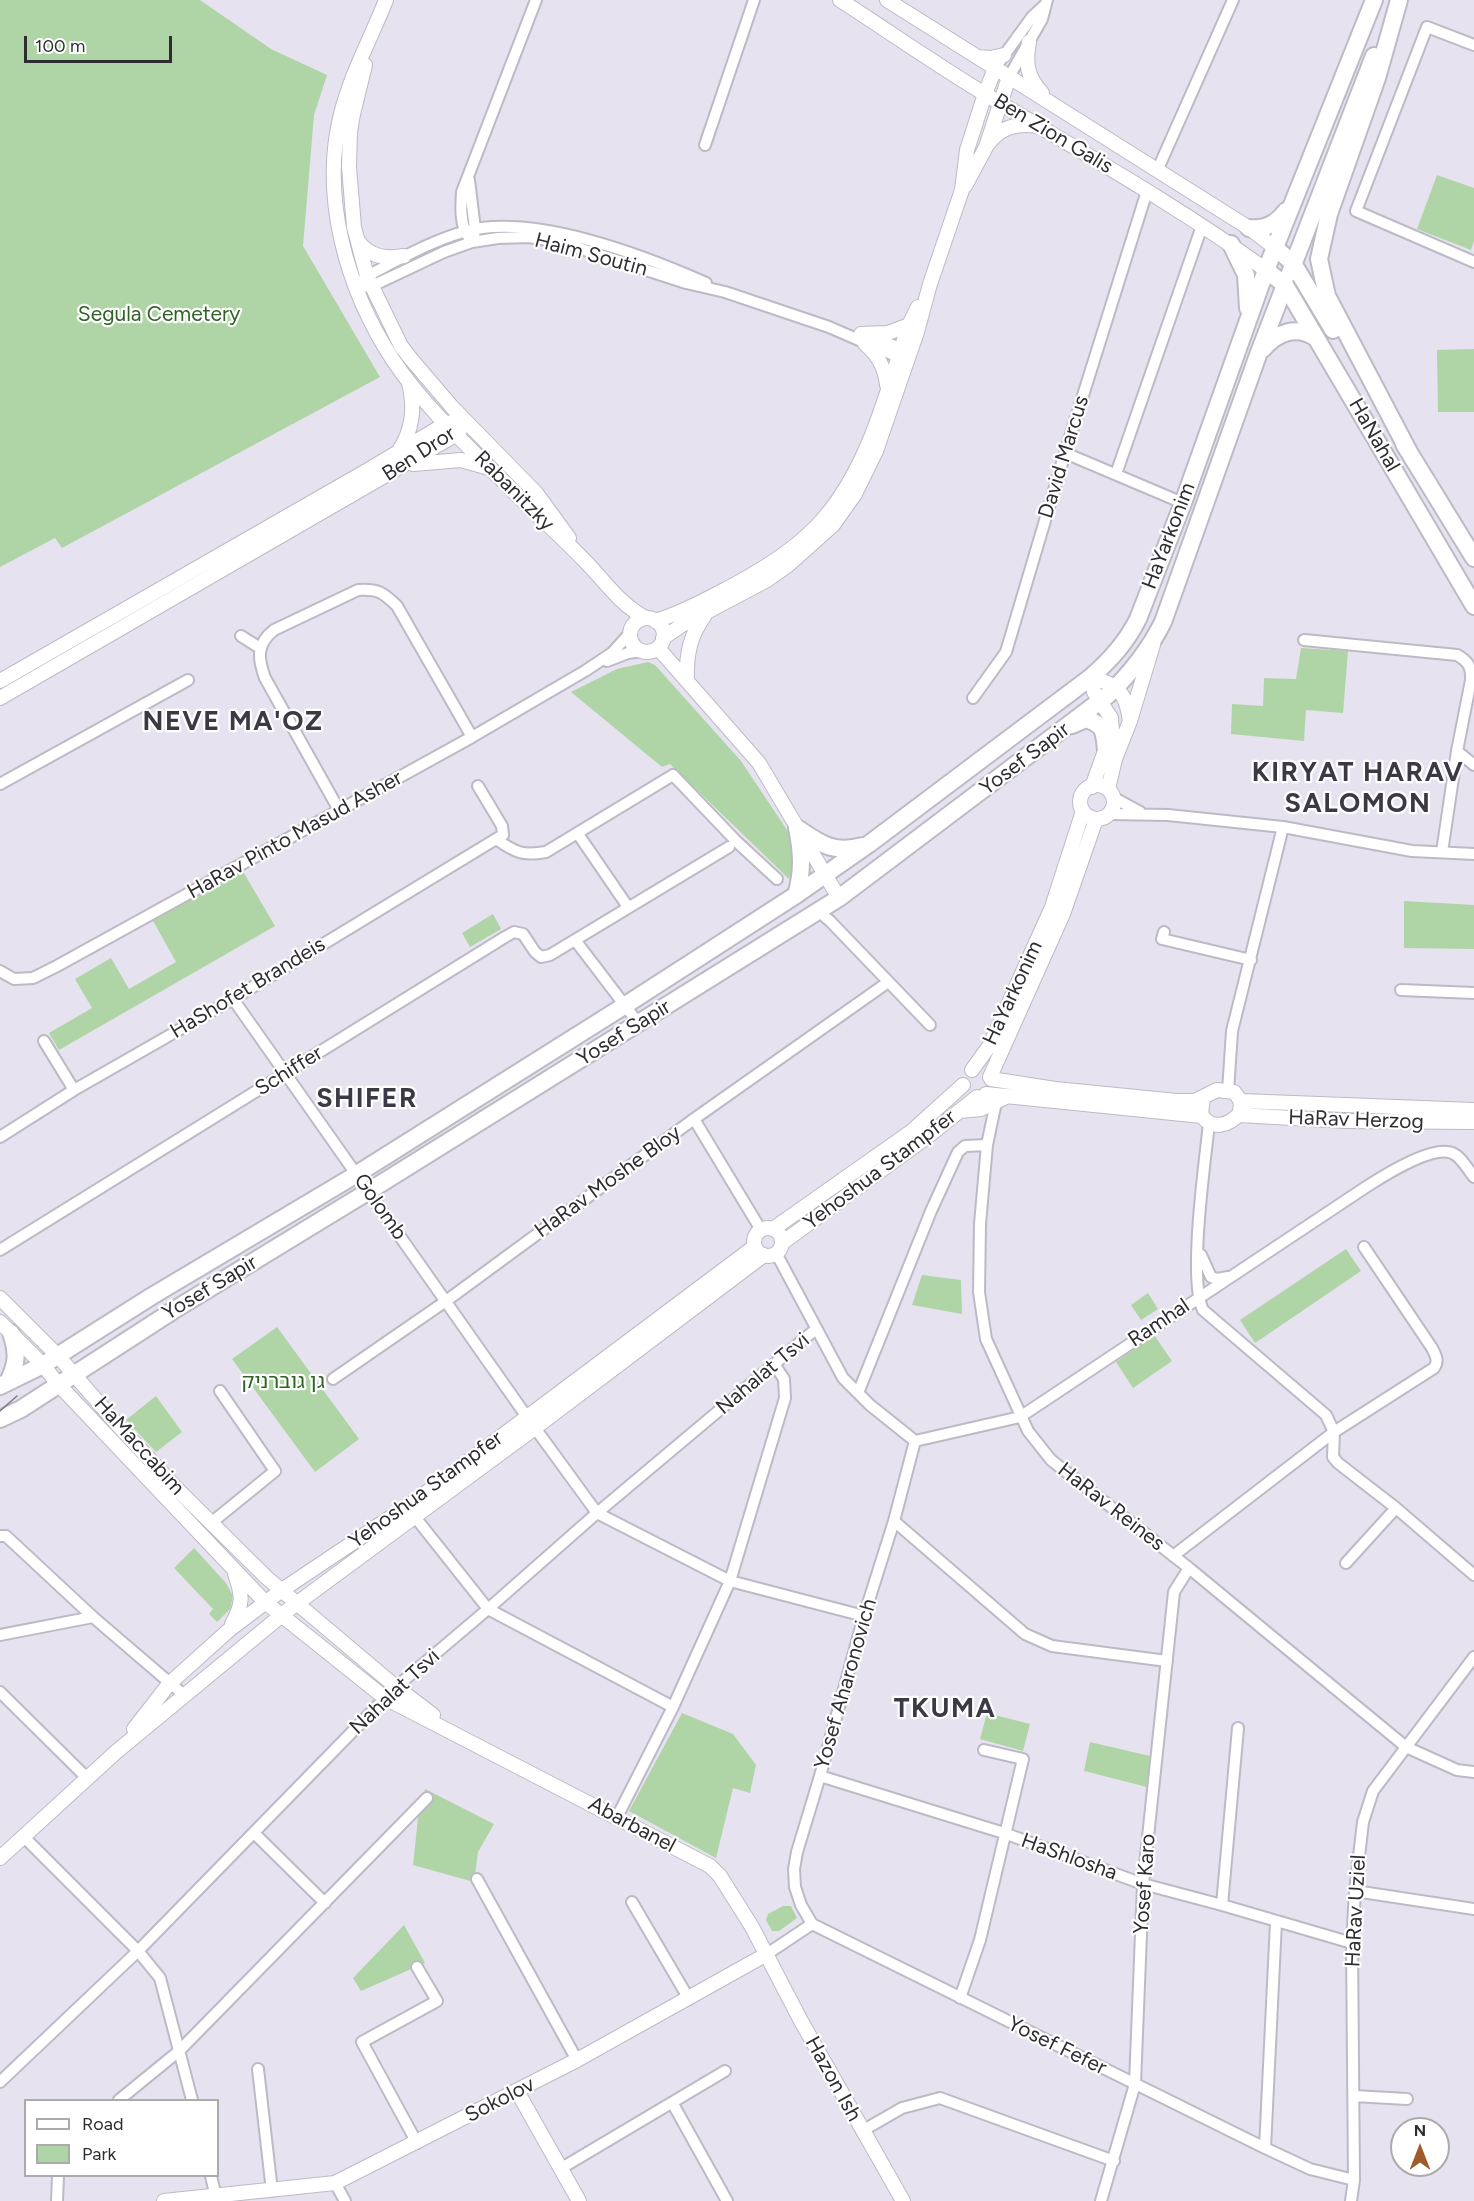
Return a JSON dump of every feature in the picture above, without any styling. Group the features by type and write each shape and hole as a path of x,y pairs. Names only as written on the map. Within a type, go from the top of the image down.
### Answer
{"main road":[{"name":"HaYarkonim","path":"1091,677 1113,657 1131,633 1182,503 1274,247 1374,0"},
{"name":"HaYarkonim","path":"1155,638 1163,622 1293,263 1384,30 1399,0"},
{"path":"1399,0 1377,78 1329,214 1319,259 1323,283 1330,302 1409,452"},
{"path":"1249,228 1260,229 1274,224 1290,206"},
{"path":"1231,244 1246,275 1248,318"},
{"name":"HaNahal","path":"1274,247 1293,263 1354,368 1474,558"},
{"name":"HaNahal","path":"1266,270 1285,285 1474,606"},
{"path":"1258,355 1271,340 1287,331 1305,332 1316,338"},
{"name":"Yosef Sapir","path":"0,1419 21,1409 174,1310 639,1024 824,916 839,898 1100,702 1131,673 1155,638"},
{"name":"Yosef Sapir","path":"4,1384 43,1365 152,1296 357,1174 796,895 869,844 1091,677"},
{"path":"1069,726 1086,719 1096,723 1104,730 1107,750"},
{"path":"797,828 828,848 841,850 869,844"},
{"path":"796,895 800,881 802,852 797,828"},
{"path":"4,1384 16,1360 17,1351 5,1328"}],"street":[{"name":"Rabanitzky","path":"386,0 350,82 335,146 336,205 344,253 355,287 388,351 447,423 585,561 617,597 637,614 650,620"},
{"path":"472,242 461,205 462,192 536,0"},
{"path":"705,145 754,0"},
{"name":"Ben Zion Galis","path":"840,0 985,94 1041,126 1231,244 1266,270"},
{"name":"Ben Zion Galis","path":"887,0 1249,228 1274,247"},
{"path":"1157,171 1233,0"},
{"path":"986,147 1009,77 1042,19 1046,2"},
{"path":"930,284 909,325 903,353 886,424 865,476 833,525 809,548 767,580 708,611 647,652 632,644 631,630 638,621 650,620 688,609 747,578 782,556 825,517 844,491 873,430 887,388 903,353 930,284 962,190 968,150 995,68 1032,16 1046,2"},
{"name":"Rabanitzky","path":"376,26 350,132 350,194 356,237 369,281 401,346 452,407 537,494 585,561"},
{"path":"1474,45 1427,27 1356,212 1474,262"},
{"path":"1029,42 1028,73 1036,87 1054,105"},
{"path":"976,57 991,58 1004,55"},
{"path":"962,190 986,147 996,134 1006,128 1022,125 1041,126"},
{"name":"David Marcus","path":"973,698 1006,652 1065,453 1142,208 1153,195"},
{"path":"1116,474 1202,226"},
{"name":"Haim Soutin","path":"369,281 404,256 470,230 531,227 562,233 663,265 725,292 903,353"},
{"path":"356,237 361,244 376,255 404,256"},
{"name":"Haim Soutin","path":"355,287 472,242 529,237 560,242 686,283 725,292"},
{"path":"887,388 884,368 879,358 863,339 909,325"},
{"path":"408,378 413,401 412,416 400,459 461,460 491,469"},
{"name":"Ben Dror","path":"0,698 400,459 447,423 465,420"},
{"name":"Ben Dror","path":"0,681 400,459 457,434 465,420"},
{"path":"1065,453 1182,503"},
{"path":"339,810 265,678 259,662 260,648 265,638 274,630 358,590 384,593 397,606 472,737"},
{"name":"Rabanitzky","path":"617,597 631,630"},
{"path":"687,680 686,663 689,645 696,626 708,611"},
{"path":"650,620 661,627 661,643 687,680 759,763 839,898"},
{"name":"HaRav Pinto Masud Asher","path":"0,971 14,979 33,978 41,974 472,737 612,653 631,630"},
{"path":"241,636 260,648"},
{"name":"HaYarkonim","path":"1111,794 1115,759 1130,721 1155,638"},
{"path":"1304,640 1457,655 1467,661 1471,670 1471,680 1457,751 1442,852"},
{"name":"HaRav Pinto Masud Asher","path":"585,671 628,653 642,651"},
{"path":"1091,677 1116,687 1124,695 1128,704 1130,721"},
{"path":"1091,677 1094,692 1111,718 1112,731 1092,786 1081,798 1083,811 1089,817 1096,819 1110,814 1113,809 1111,794"},
{"path":"0,784 188,680"},
{"path":"1457,751 1474,765"},
{"path":"478,786 502,826 503,835 496,839 514,852 530,855 546,852 673,775 737,842 777,879"},
{"path":"1092,786 1103,786 1111,794 1143,814"},
{"name":"HaYarkonim","path":"963,1085 965,1076 990,1045 1043,929 1056,897 1083,811"},
{"path":"1110,814 1143,814 1283,827 1412,850 1474,854"},
{"name":"HaYarkonim","path":"992,1097 991,1078 1000,1053 1063,914 1096,819"},
{"path":"1228,1091 1232,1031 1283,827"},
{"path":"578,834 628,907"},
{"name":"HaShofet Brandeis","path":"0,1137 74,1090 233,999 496,839"},
{"path":"639,1024 575,940 729,847"},
{"path":"824,916 930,1025"},
{"name":"Schiffer","path":"0,1250 514,932 523,934 541,957 575,940"},
{"path":"1164,932 1162,939 1251,960"},
{"name":"HaRav Moshe Bloy","path":"333,1379 446,1301 694,1119 884,985"},
{"path":"1401,990 1474,993"},
{"name":"Golomb","path":"233,999 597,1513"},
{"path":"44,1041 74,1090"},
{"path":"1000,1053 1005,1069 1021,1084"},
{"path":"972,1070 984,1070 991,1078 1021,1084 1178,1101 1195,1101 1212,1092 1228,1091 1234,1092 1240,1108"},
{"path":"963,1085 968,1093 992,1097"},
{"name":"Yehoshua Stampfer","path":"766,1229 912,1131 963,1085"},
{"path":"959,1111 981,1109 992,1097"},
{"name":"Yehoshua Stampfer","path":"116,1752 169,1684 229,1629 265,1602 531,1422 959,1111 992,1097"},
{"name":"HaRav Herzog","path":"992,1097 1205,1120 1220,1126 1233,1120 1240,1108"},
{"name":"HaRav Reines","path":"992,1097 980,1224 979,1293 986,1339 1028,1431 1051,1460 1173,1556 1406,1747 1457,1770 1474,1772"},
{"path":"1203,1098 1200,1108 1205,1120 1197,1246 1200,1305 1208,1315 1326,1415 1334,1432 1333,1457 1338,1463 1396,1508 1474,1575"},
{"name":"HaRav Herzog","path":"1240,1108 1474,1110"},
{"name":"HaRav Herzog","path":"1240,1108 1347,1121 1474,1122"},
{"path":"694,1119 766,1229 778,1233 769,1249"},
{"path":"858,1393 931,1211 958,1152 965,1146 987,1145"},
{"name":"Ramhal","path":"915,1441 1020,1417 1199,1296 1377,1180 1424,1156 1445,1151 1453,1153 1474,1177"},
{"path":"766,1229 754,1237 769,1249 843,1378 915,1441"},
{"path":"1197,1246 1211,1276 1217,1279 1228,1277"},
{"path":"1173,1556 1334,1432 1434,1368 1437,1360 1432,1348 1364,1247"},
{"name":"HaMaccabim","path":"0,1298 58,1356 143,1453 211,1523 282,1590"},
{"name":"HaMaccabim","path":"5,1328 43,1365 58,1384 265,1602"},
{"name":"Nahalat Tsvi","path":"0,2082 138,1951 396,1687 488,1610 597,1513 816,1329"},
{"path":"617,1817 673,1707 730,1581 785,1398 784,1380 774,1364"},
{"path":"211,1523 274,1471 220,1391"},
{"name":"Yehoshua Stampfer","path":"0,1858 116,1752 280,1616 415,1517 531,1422"},
{"name":"Yosef Aharonovich","path":"812,1924 801,1905 795,1887 794,1869 797,1852 864,1616 894,1521 915,1441"},
{"path":"415,1501 415,1517 488,1610 673,1707"},
{"path":"1346,1563 1396,1508"},
{"path":"597,1513 730,1581 864,1616"},
{"path":"894,1521 1025,1634 1052,1646 1167,1661"},
{"path":"0,1536 6,1536 93,1617 184,1695"},
{"path":"229,1629 242,1599 233,1569"},
{"name":"Yosef Karo","path":"1101,2201 1135,2084 1143,1884 1174,1592 1189,1569"},
{"name":"Abarbanel","path":"282,1590 396,1687 461,1736"},
{"name":"Abarbanel","path":"265,1602 385,1698 710,1866 720,1876 767,1954"},
{"path":"0,1635 93,1617"},
{"name":"HaRav Uziel","path":"1351,2201 1354,2180 1352,1943 1363,1822 1373,1791 1474,1657"},
{"path":"0,1692 87,1778"},
{"path":"1222,1905 1238,1728"},
{"path":"960,1998 980,1940 1023,1759 984,1750"},
{"name":"HaShlosha","path":"820,1776 1004,1833 1143,1884 1352,1943"},
{"path":"120,2099 179,2051 427,1798"},
{"path":"254,1833 325,1903"},
{"path":"23,1836 138,1951 160,1978 192,2099"},
{"path":"477,1879 577,2060"},
{"path":"1355,1891 1474,1909"},
{"path":"632,1902 689,1999"},
{"path":"1264,2148 1276,1922"},
{"path":"767,1954 812,1924"},
{"name":"Yosef Fefer","path":"812,1924 1264,2148 1310,2169 1354,2180"},
{"name":"Sokolov","path":"164,2201 217,2198 335,2183 577,2060 767,1954"},
{"name":"Hazon Ish","path":"767,1954 801,2021 903,2201"},
{"path":"417,1967 437,2001 362,2042 417,2143"},
{"path":"173,2027 178,2034 194,2035"},
{"path":"160,2066 176,2070 186,2078"},
{"path":"258,2069 272,2191"},
{"path":"560,2169 673,2104 725,2071"},
{"path":"517,2091 579,2201"},
{"path":"1354,2096 1407,2099"},
{"path":"862,2131 902,2108 940,2098 1114,2161"},
{"path":"673,2104 728,2201"},
{"path":"57,2201 58,2177"},
{"path":"212,2177 217,2198"},
{"path":"335,2183 345,2201"}],"green space":[{"name":"Segula Cemetery","path":"0,0 200,0 271,49 327,75 314,115 303,246 380,377 62,548 55,538 0,567"},
{"path":"1437,175 1474,188 1474,241 1471,250 1417,229"},
{"path":"1474,349 1474,412 1438,412 1437,350"},
{"path":"1301,648 1348,651 1343,713 1306,710 1304,741 1231,734 1232,704 1263,706 1264,678 1296,679"},
{"path":"648,662 655,665 741,761 797,845 796,866 789,879 670,764 662,767 571,692 617,669"},
{"path":"241,868 275,926 59,1050 49,1033 92,1008 75,979 111,958 129,989 176,962 152,919"},
{"path":"1404,901 1474,905 1474,949 1404,948"},
{"path":"493,914 501,929 470,947 462,933"},
{"path":"1346,1249 1361,1271 1255,1343 1240,1320"},
{"path":"922,1275 961,1280 962,1314 912,1305"},
{"path":"1148,1293 1158,1309 1141,1320 1131,1305"},
{"name":"גן גוברניק","path":"277,1327 359,1439 315,1472 232,1359"},
{"path":"1154,1335 1172,1361 1133,1388 1116,1362"},
{"path":"156,1396 182,1432 156,1452 126,1420"},
{"path":"194,1548 226,1583 233,1596 230,1609 217,1622 209,1614 213,1609 174,1568"},
{"path":"682,1713 733,1734 756,1765 750,1793 733,1788 716,1858 629,1811"},
{"path":"987,1713 1030,1724 1023,1751 980,1739"},
{"path":"1090,1742 1150,1756 1147,1787 1084,1771"},
{"path":"425,1789 494,1824 478,1852 474,1882 413,1865 418,1818"},
{"path":"783,1906 791,1906 797,1918 779,1931 772,1931 766,1920 768,1914"},
{"path":"404,1925 425,1963 361,1991 353,1978"}],"tram line":[{"path":"0,1411 17,1396"}],"district":[{"name":"NEVE MA'OZ","path":"233,722"},
{"name":"KIRYAT HARAV SALOMON","path":"1358,788"},
{"name":"SHIFER","path":"367,1099"},
{"name":"TKUMA","path":"945,1709"}]}
